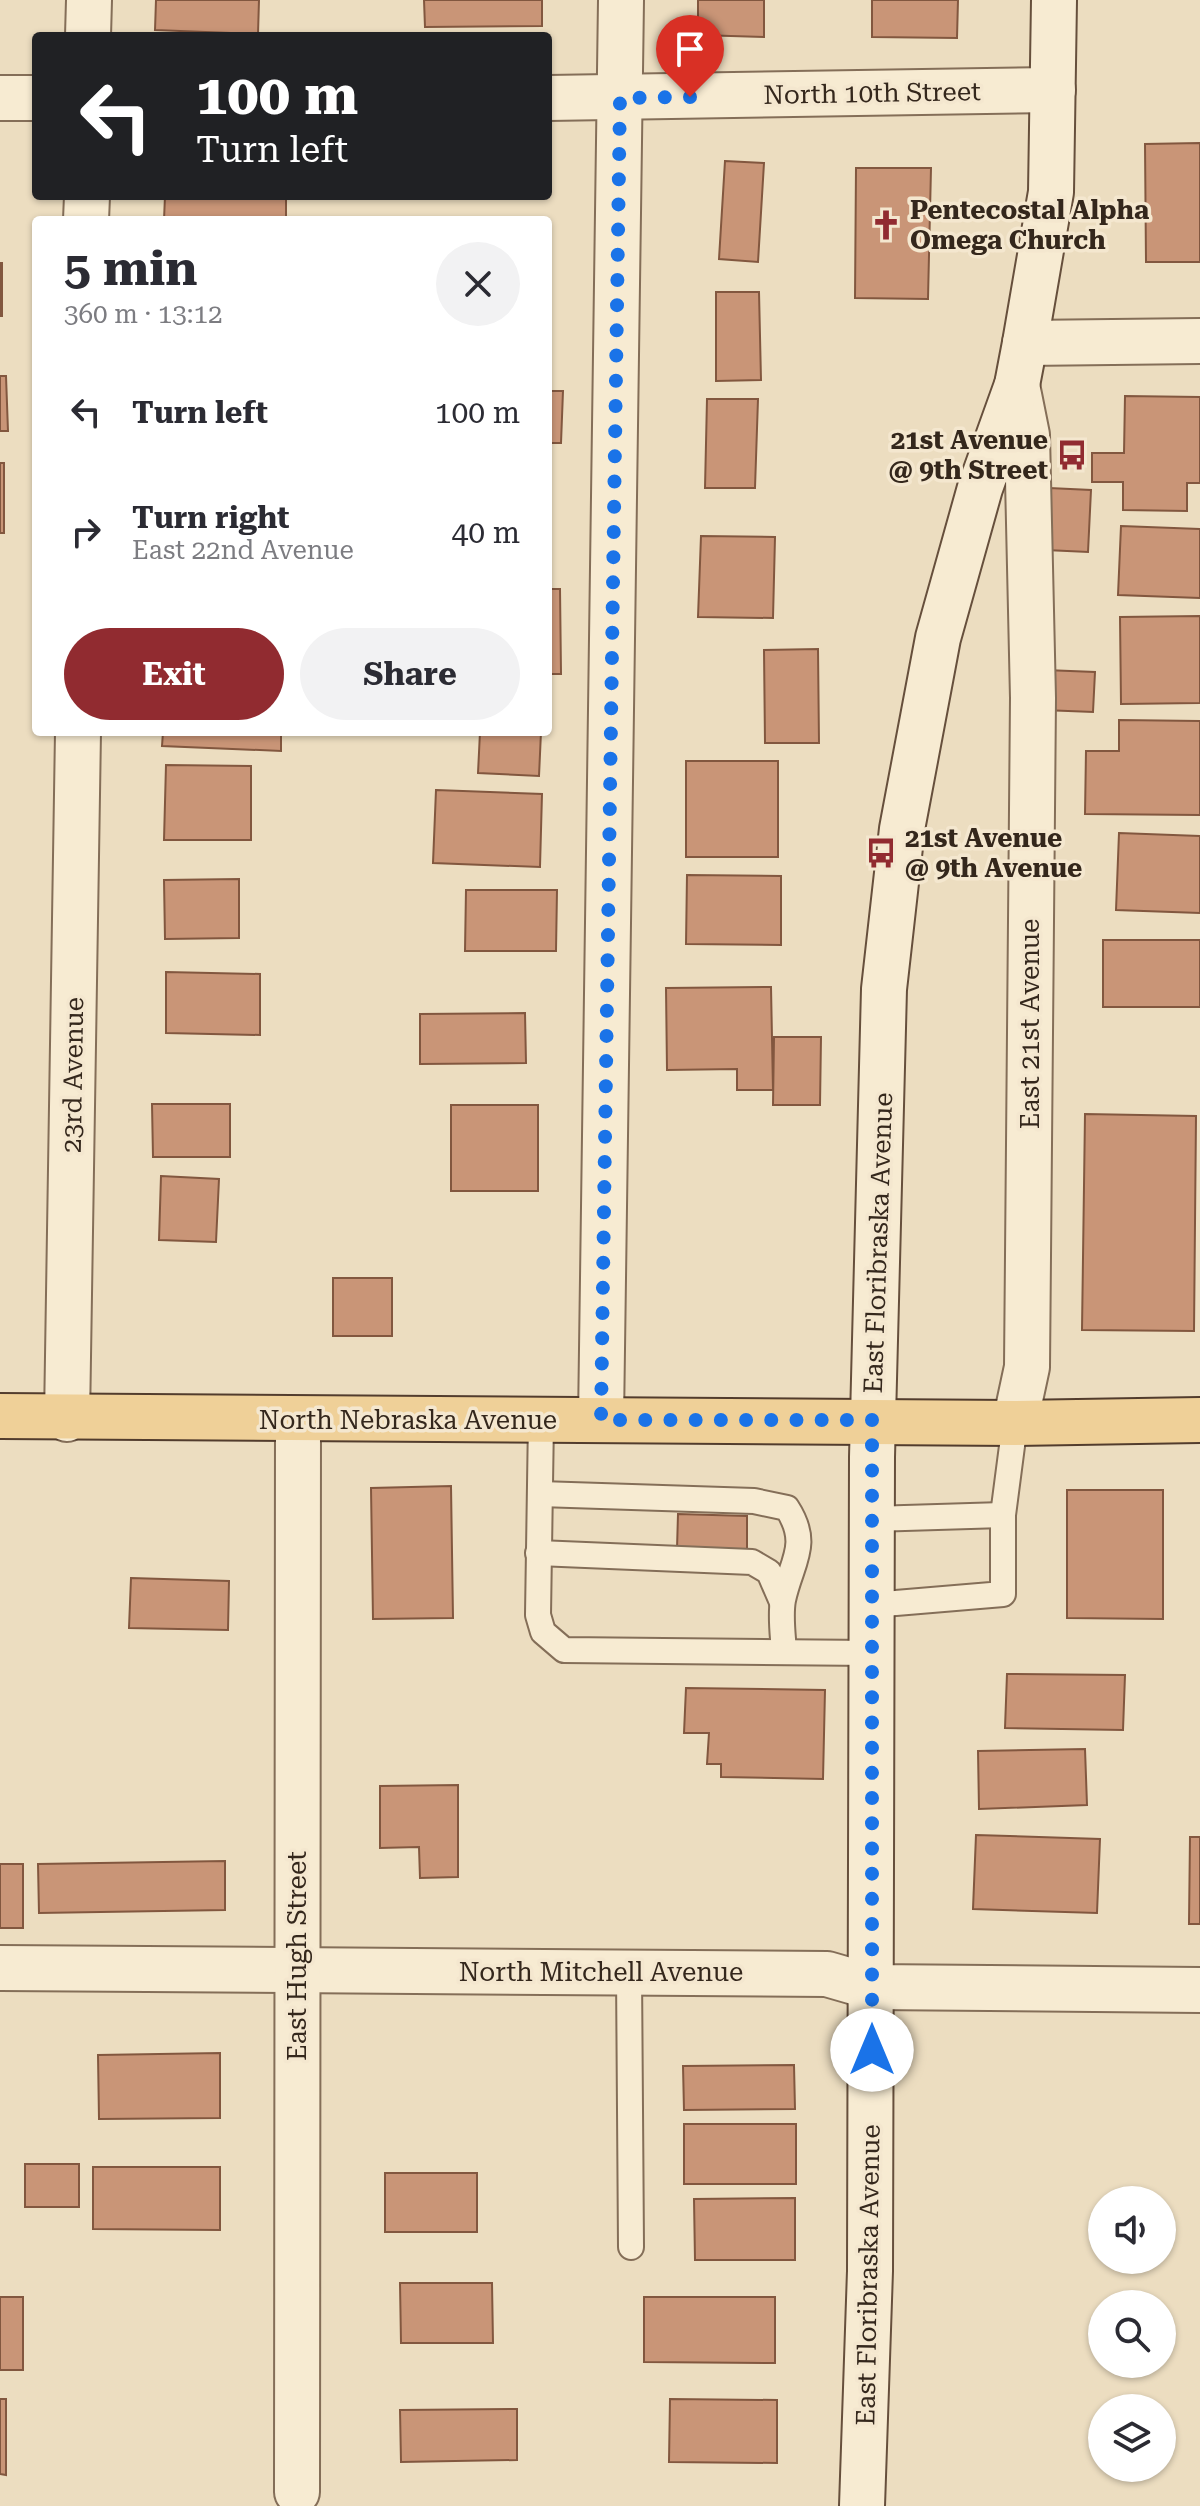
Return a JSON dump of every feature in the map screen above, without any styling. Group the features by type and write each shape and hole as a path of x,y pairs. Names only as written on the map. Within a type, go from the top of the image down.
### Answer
{"main road":[{"name":"North Nebraska Avenue","path":"0,1416 67,1419 1015,1423 1200,1420"}],"street":[{"path":"88,32 89,0"},
{"path":"601,1420 621,0"},
{"path":"1053,90 1054,0"},
{"name":"North 10th Street","path":"552,98 1053,90"},
{"name":"East Floribraska Avenue","path":"862,2506 870,2271 872,1420 884,989 902,829 938,638 980,488 1017,385 1025,343 1051,192 1053,90"},
{"path":"0,98 32,98"},
{"path":"1025,343 1200,341"},
{"name":"East 21st Avenue","path":"1015,1423 1027,1367 1033,698 1027,435 1017,385"},
{"name":"23rd Avenue","path":"67,1419 78,736"},
{"name":"East Hugh Street","path":"297,2492 298,1420"},
{"name":"North Mitchell Avenue","path":"0,1968 827,1974 872,1987 1200,1990"}],"lane":[{"path":"541,1420 538,1615 543,1632 564,1650 872,1653"},
{"path":"872,1605 1003,1594 1003,1515 1015,1423"},
{"path":"540,1494 754,1501 787,1508 799,1526 799,1551 782,1602 784,1652"},
{"path":"872,1519 1003,1515"},
{"path":"538,1553 752,1562 769,1572 782,1602"},
{"path":"629,1972 631,2247"}],"building":[{"path":"156,0 259,0 258,32 155,30"},
{"path":"424,0 542,0 542,26 425,27"},
{"path":"698,0 764,0 764,37 698,35"},
{"path":"872,0 958,0 957,38 872,37"},
{"path":"1200,143 1200,262 1146,262 1145,144"},
{"path":"725,161 764,163 758,262 719,259"},
{"path":"856,168 931,168 928,299 855,298"},
{"path":"165,200 286,200 286,216 164,216"},
{"path":"2,263 2,316 0,316"},
{"path":"716,292 759,292 761,380 716,381"},
{"path":"0,376 6,376 8,431 0,431"},
{"path":"552,391 563,391 561,443 552,443"},
{"path":"1125,396 1200,397 1200,483 1187,483 1187,511 1123,510 1123,482 1092,482 1092,453 1124,453"},
{"path":"707,399 758,399 755,488 705,488"},
{"path":"0,463 4,463 4,533 0,533"},
{"path":"1049,488 1091,490 1088,552 1046,550"},
{"path":"1121,526 1200,529 1200,598 1118,595"},
{"path":"701,536 775,537 773,618 698,617"},
{"path":"552,589 560,589 561,674 552,674"},
{"path":"1200,616 1200,703 1121,704 1120,617"},
{"path":"818,649 819,743 765,743 764,650"},
{"path":"1045,670 1095,672 1093,712 1043,710"},
{"path":"1119,720 1200,721 1200,815 1085,814 1086,751 1119,751"},
{"path":"163,736 281,736 281,751 162,746"},
{"path":"480,736 541,736 539,776 478,773"},
{"path":"686,761 778,761 778,857 686,857"},
{"path":"166,765 251,766 251,840 164,840"},
{"path":"436,790 542,794 540,867 433,863"},
{"path":"1119,833 1200,836 1200,913 1116,910"},
{"path":"687,875 781,876 781,945 686,944"},
{"path":"239,879 239,938 165,939 164,880"},
{"path":"466,890 557,890 556,951 465,951"},
{"path":"1103,940 1200,940 1200,1007 1103,1007"},
{"path":"166,972 260,974 260,1035 166,1033"},
{"path":"771,987 773,1090 737,1090 737,1069 667,1070 666,988"},
{"path":"525,1013 526,1063 420,1064 420,1014"},
{"path":"774,1037 821,1037 820,1105 773,1105"},
{"path":"152,1104 230,1104 230,1157 153,1157"},
{"path":"451,1105 538,1105 538,1191 451,1191"},
{"path":"1085,1114 1196,1116 1194,1331 1082,1330"},
{"path":"161,1176 219,1179 216,1242 159,1240"},
{"path":"333,1278 392,1278 392,1336 333,1336"},
{"path":"451,1486 453,1618 373,1619 371,1488"},
{"path":"1067,1490 1163,1490 1163,1619 1067,1618"},
{"path":"678,1514 747,1516 747,1550 677,1549"},
{"path":"131,1578 229,1581 228,1630 129,1628"},
{"path":"1007,1674 1125,1675 1123,1730 1005,1728"},
{"path":"686,1688 825,1690 823,1779 721,1777 721,1764 707,1764 709,1733 684,1733"},
{"path":"1085,1749 1087,1805 979,1809 978,1751"},
{"path":"458,1785 458,1877 420,1878 419,1847 380,1848 380,1786"},
{"path":"976,1835 1100,1839 1097,1913 973,1909"},
{"path":"1190,1837 1200,1837 1200,1924 1189,1924"},
{"path":"225,1861 225,1910 39,1913 38,1864"},
{"path":"0,1864 23,1864 23,1928 0,1928"},
{"path":"220,2053 220,2118 99,2119 98,2055"},
{"path":"794,2065 795,2109 684,2110 683,2066"},
{"path":"684,2124 796,2124 796,2184 684,2184"},
{"path":"25,2164 79,2164 79,2207 25,2207"},
{"path":"93,2167 220,2167 220,2230 93,2229"},
{"path":"385,2173 477,2173 477,2232 385,2232"},
{"path":"795,2198 795,2260 695,2260 694,2199"},
{"path":"400,2283 492,2283 493,2343 401,2343"},
{"path":"0,2297 23,2297 23,2370 0,2370"},
{"path":"644,2297 775,2297 775,2363 644,2362"},
{"path":"0,2399 6,2399 6,2475 0,2474"},
{"path":"670,2399 777,2400 777,2463 669,2462"},
{"path":"517,2409 517,2460 401,2462 400,2410"}],"place":[{"name":"Pentecostal Alpha Omega Church","path":"886,225"},
{"name":"21st Avenue @ 9th Street","path":"1072,455"},
{"name":"21st Avenue @ 9th Avenue","path":"881,853"}],"route":[{"path":"690,97 620,98 601,1420 872,1420 872,2050"}]}
